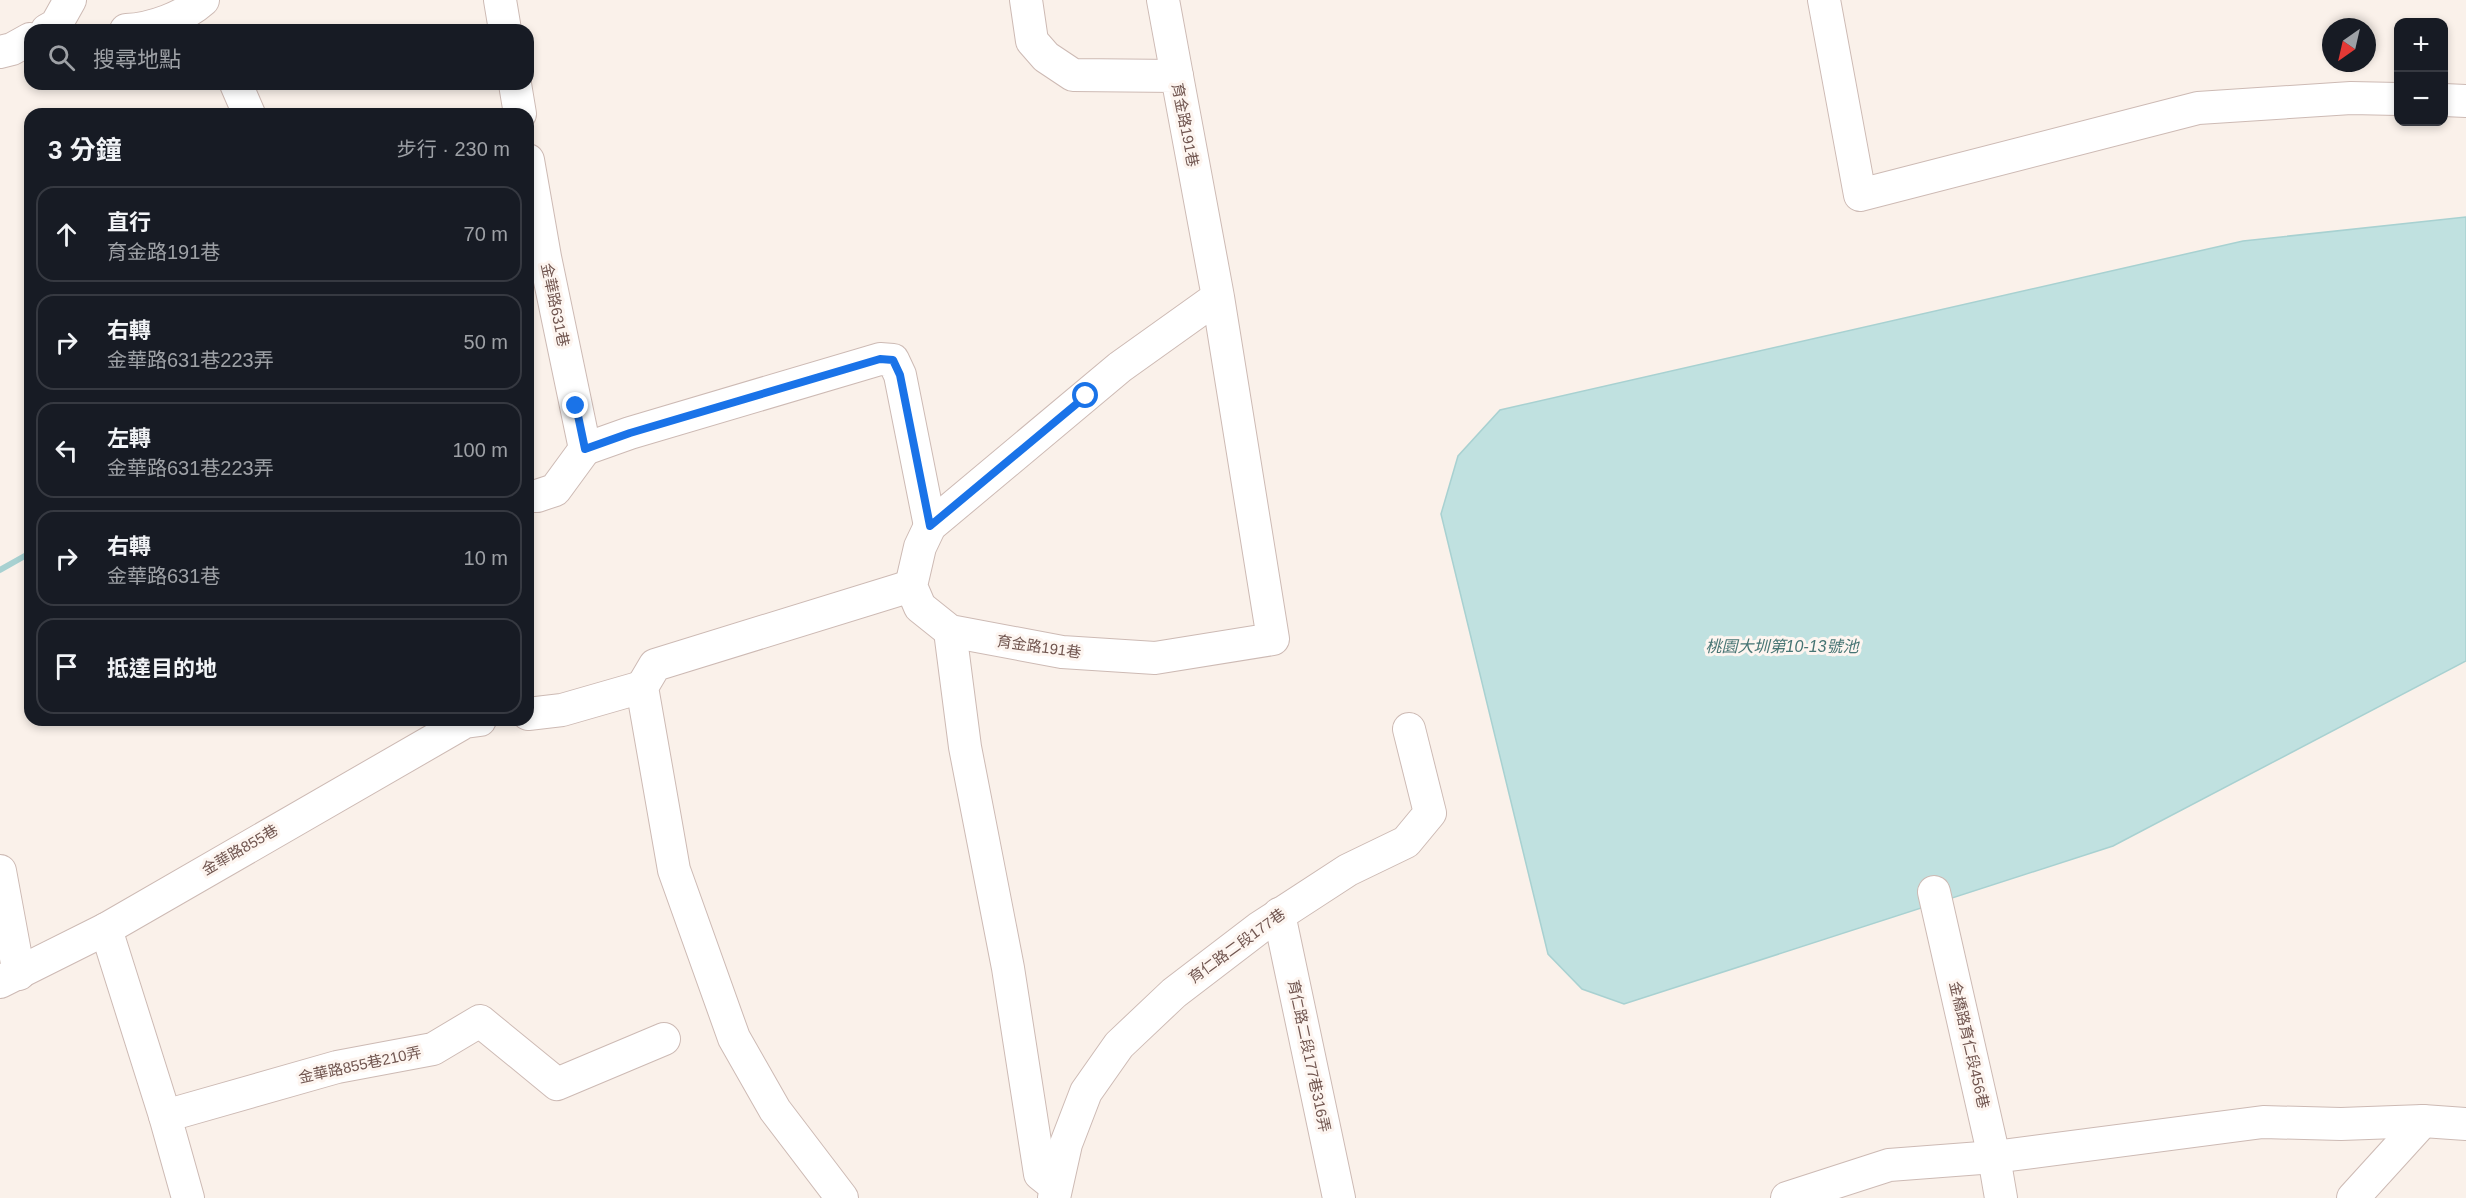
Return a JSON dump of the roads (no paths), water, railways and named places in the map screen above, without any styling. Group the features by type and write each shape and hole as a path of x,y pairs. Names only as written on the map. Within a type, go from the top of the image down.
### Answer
{"street":[{"path":"500,0 504,24"},
{"name":"育金路191巷","path":"911,586 920,607 950,631 1062,652 1155,658 1273,639 1218,297 1177,76 1073,75 1046,57 1032,41 1026,0"},
{"path":"1163,0 1177,76"},
{"path":"1824,0 1860,195 2198,108 2351,98 2394,99"},
{"path":"161,24 202,12"},
{"path":"0,52 24,42"},
{"path":"239,90 247,108"},
{"path":"516,90 519,108"},
{"path":"2448,100 2466,101"},
{"name":"金華路631巷","path":"534,194 585,449"},
{"path":"842,1198 775,1110 734,1038 674,870 642,687 655,665 911,586 920,547 930,526 1120,367 1218,297"},
{"path":"534,496 555,490 585,449 630,433 880,359 893,360 900,375 930,526"},
{"path":"950,631 965,747 1008,968 1040,1174 1054,1192"},
{"path":"534,713 562,710 642,687"},
{"name":"金華路855巷","path":"9,978 106,928 458,726"},
{"name":"育仁路二段177巷","path":"1054,1192 1066,1144 1086,1092 1119,1045 1174,993 1279,914 1348,870 1406,842 1430,813 1409,729"},
{"path":"0,871 9,978"},
{"name":"金橋路育仁段456巷","path":"1934,892 1994,1157 2001,1198"},
{"name":"育仁路二段177巷316弄","path":"1279,914 1339,1198"},
{"path":"106,928 165,1116 188,1198"},
{"name":"金華路855巷210弄","path":"165,1116 337,1067 433,1049 480,1021 557,1084 664,1039"},
{"path":"2357,1196 2423,1121"},
{"path":"1788,1198 1889,1165 1994,1157 2263,1122 2341,1124 2423,1121 2466,1124"}],"water":[{"name":"桃園大圳第10-13號池","path":"2466,217 2466,661 2113,846 1624,1004 1582,989 1548,954 1441,514 1458,456 1500,410 2243,241"}],"waterway":[{"path":"0,570 24,556"}]}
